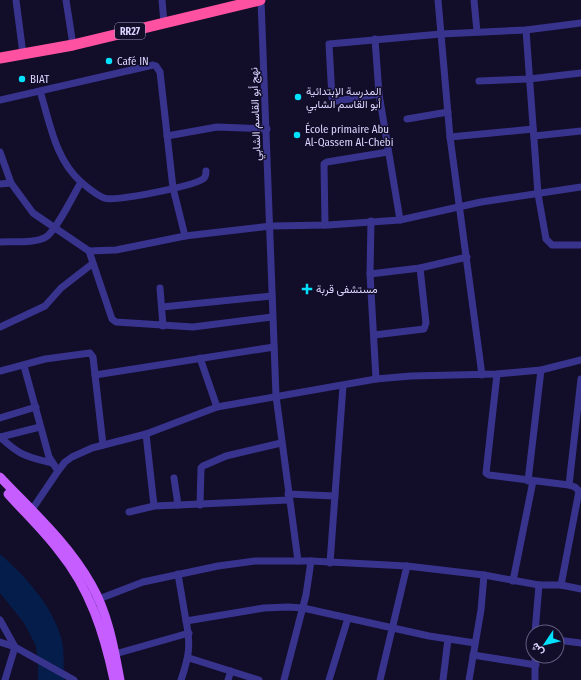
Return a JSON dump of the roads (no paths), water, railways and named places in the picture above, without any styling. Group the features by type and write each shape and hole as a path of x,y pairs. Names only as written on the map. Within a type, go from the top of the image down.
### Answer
{"highway":[{"name":"RR27","path":"0,58 73,45 164,23 227,4 258,0"}],"main road":[{"path":"0,478 59,550 94,601 115,654 120,680"},
{"path":"0,485 30,513"},
{"path":"94,601 114,680"}],"street":[{"path":"16,0 24,54"},
{"path":"66,0 73,45"},
{"path":"162,0 164,23"},
{"name":"نهج أبو القاسم الشابي","path":"258,0 267,129 271,226 272,317 276,396 288,497 298,561"},
{"path":"438,0 450,137 458,206 467,257 482,375"},
{"path":"474,0 477,32"},
{"path":"379,94 337,101 332,98 330,94 329,44 441,34 526,30 581,23"},
{"path":"526,30 538,194 546,241 552,245 581,245"},
{"path":"375,39 379,94 400,220"},
{"path":"0,100 153,65 156,66 160,72 173,188 185,236"},
{"path":"479,81 529,79 581,73"},
{"path":"40,91 63,161 81,182 104,198 113,199 173,188 203,179 206,175 206,171"},
{"path":"407,120 448,112"},
{"path":"167,136 217,127 267,129"},
{"path":"450,137 581,131"},
{"path":"0,152 11,183 33,213 54,229 89,251 128,248 185,236 271,226 325,225 400,220 458,206 581,187"},
{"path":"325,225 324,164 327,162 388,152"},
{"path":"0,242 38,240 47,237 54,229 81,182"},
{"path":"0,184 11,183"},
{"path":"371,221 370,274 376,379"},
{"path":"89,251 92,264 114,321 163,326 206,326 272,317"},
{"path":"370,274 420,268 467,257"},
{"path":"0,327 45,306 61,288 92,264"},
{"path":"374,335 424,329 426,324 420,268"},
{"path":"160,288 163,326"},
{"path":"162,307 272,296"},
{"path":"95,375 274,347"},
{"path":"0,370 24,366 45,359 90,353 93,357 103,445"},
{"path":"200,358 217,407"},
{"path":"30,513 58,471 65,462 72,457 92,448 146,434 217,407 376,379 411,376 482,375 541,370 581,360"},
{"path":"24,366 49,457 58,471"},
{"path":"513,581 531,481 541,370"},
{"path":"497,374 485,471 489,475 569,485 577,488 579,492 561,585"},
{"path":"569,485 581,379"},
{"path":"330,563 343,386"},
{"path":"0,418 36,407"},
{"path":"0,437 40,427"},
{"path":"146,434 154,506"},
{"path":"0,437 16,452 23,456 52,463"},
{"path":"200,505 201,468 203,466 226,456 281,443"},
{"path":"174,478 178,505"},
{"path":"129,512 154,506 200,505 288,497 335,496"},
{"path":"94,601 142,582 218,566 255,562 298,561 407,566 484,575 538,585 561,585 581,589"},
{"path":"284,680 303,608 311,562"},
{"path":"380,680 391,627 407,566"},
{"path":"178,574 189,633 189,658 181,680"},
{"path":"469,680 484,575"},
{"path":"536,624 538,585"},
{"path":"186,621 264,608 303,608 448,639 475,643"},
{"path":"329,680 348,618"},
{"path":"0,620 15,647 4,680"},
{"path":"115,654 189,633"},
{"path":"443,680 448,639"},
{"path":"565,641 581,643"},
{"path":"0,642 15,647 73,679"},
{"path":"473,655 525,662"},
{"path":"189,658 259,680"},
{"path":"535,680 536,664"},
{"path":"228,680 231,671"}],"water":[{"path":"0,554 28,581 51,613 57,625 62,642 64,680 38,680 36,646 24,623 0,593"}],"place":[{"name":"Café IN","path":"109,61"},
{"name":"BIAT","path":"22,79"},
{"name":"المدرسة الإبتدائية أبو القاسم الشابي","path":"298,97"},
{"name":"École primaire Abu Al-Qassem Al-Chebi","path":"297,135"},
{"name":"مستشفى قربة","path":"307,289"}]}
